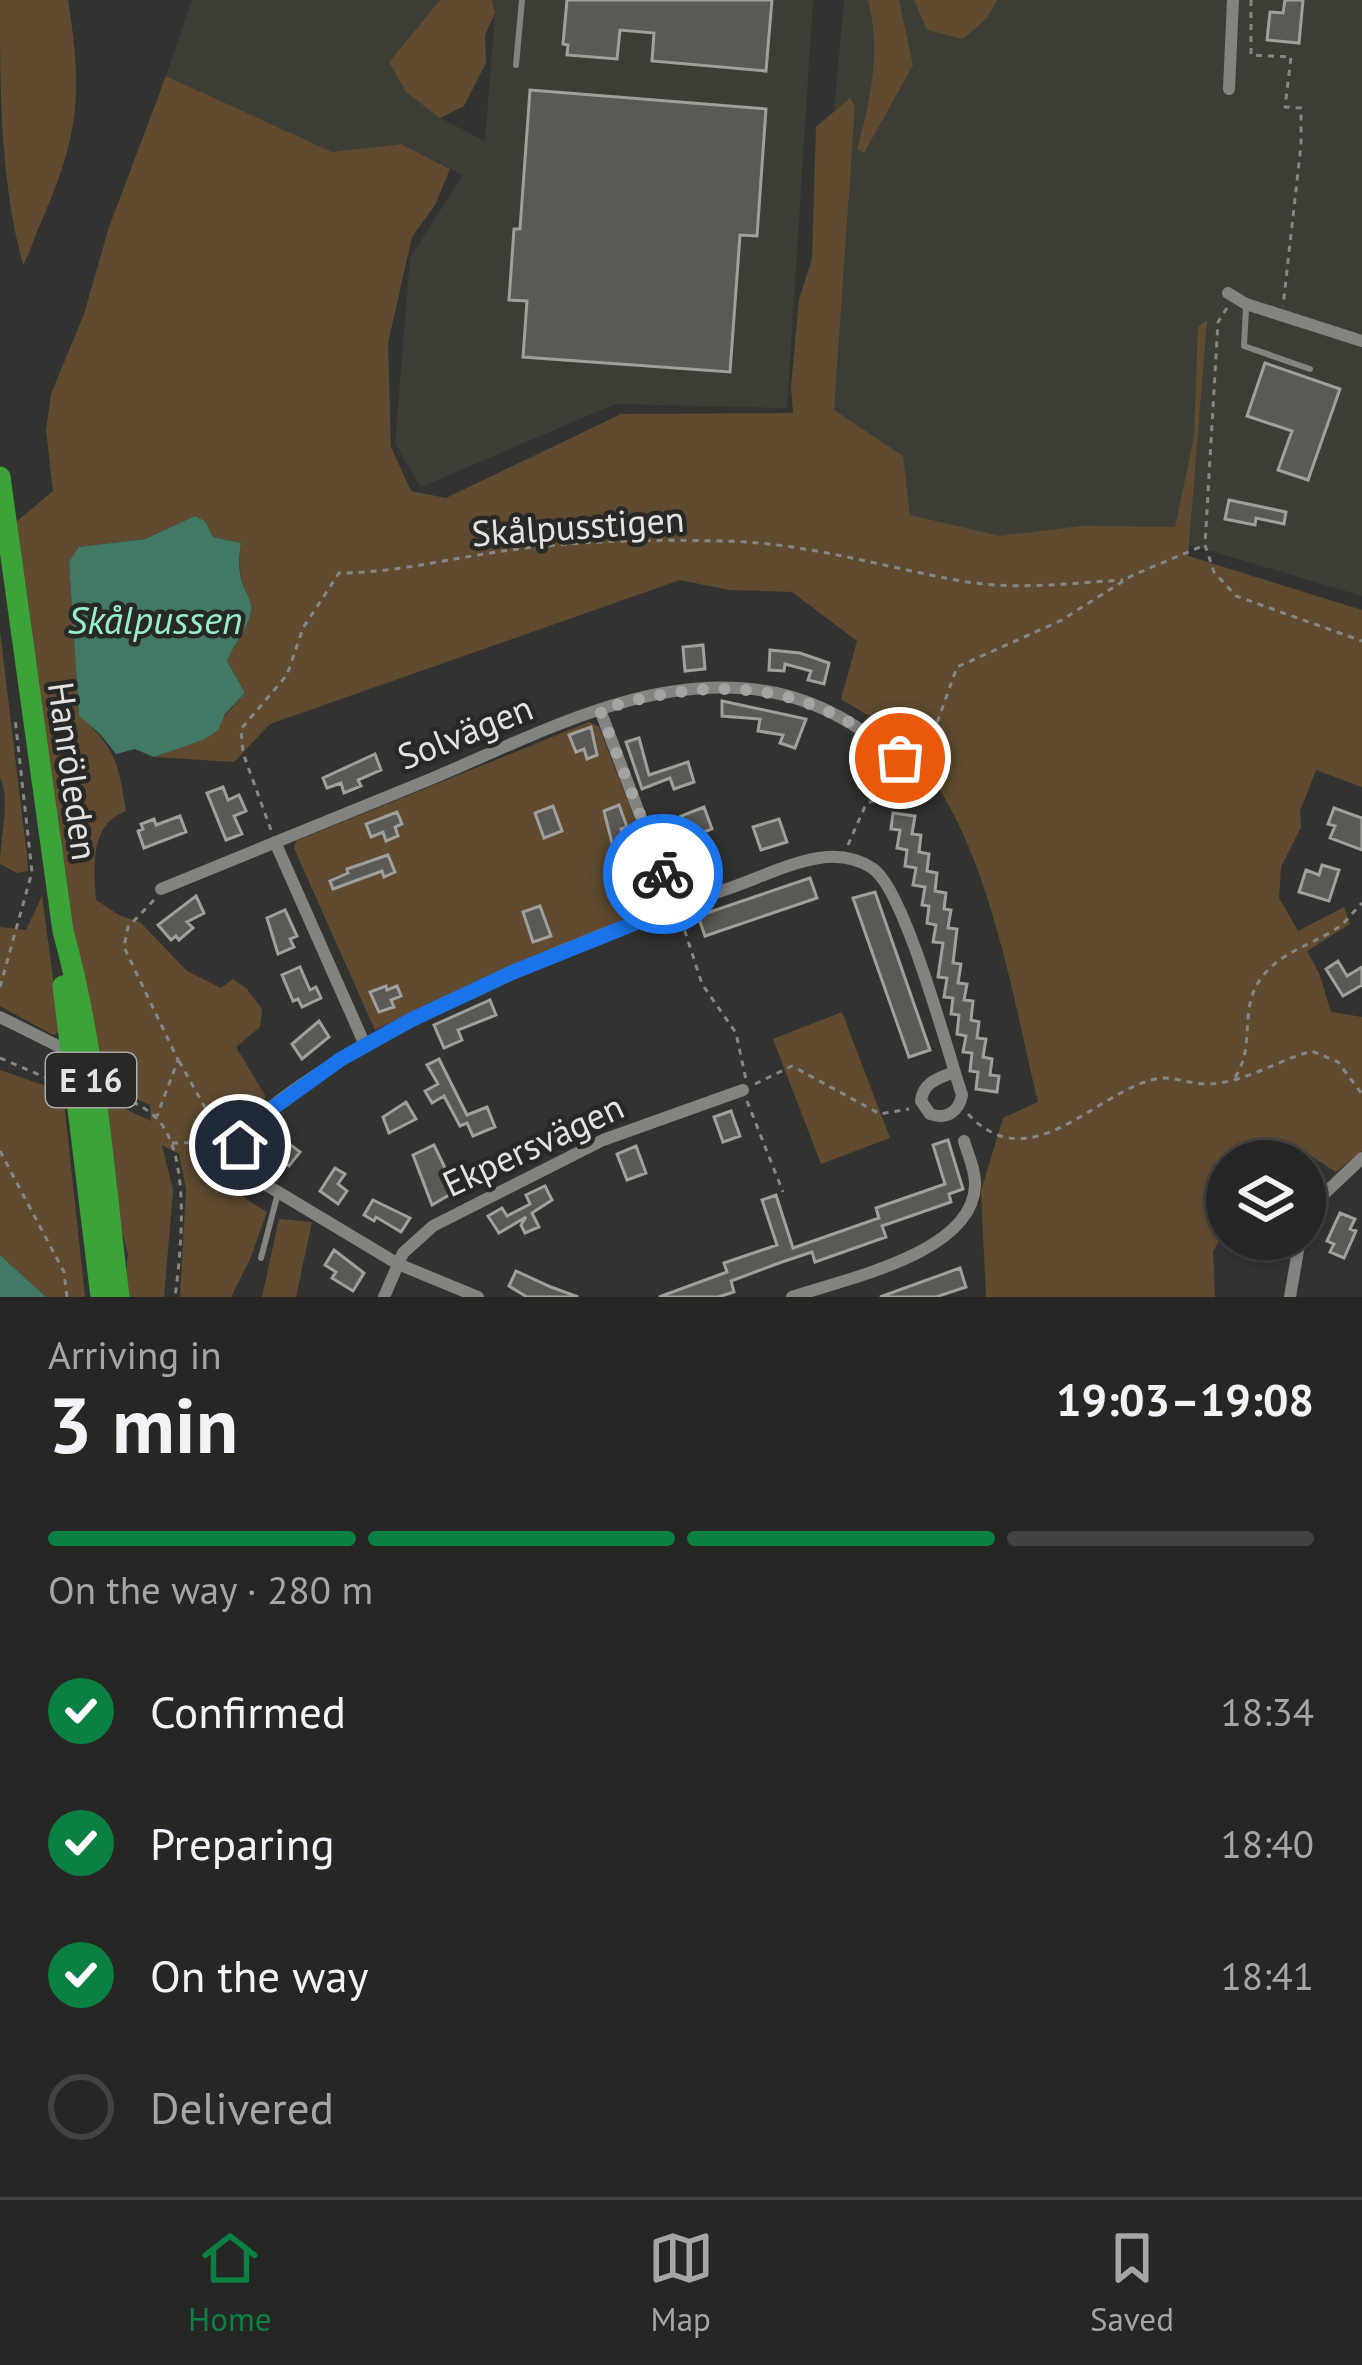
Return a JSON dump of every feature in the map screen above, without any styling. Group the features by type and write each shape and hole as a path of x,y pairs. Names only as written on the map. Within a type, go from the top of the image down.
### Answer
{"highway":[{"name":"Hanröleden","path":"0,477 63,931 88,1055 119,1297"},
{"name":"Hanröleden","path":"63,931 70,1052 101,1297"}],"street":[{"path":"1228,89 1233,0"},
{"path":"1228,293 1246,304 1362,341"},
{"name":"Solvägen","path":"161,889 600,710 686,689 775,693 838,714 923,778"},
{"path":"600,710 675,907"},
{"path":"275,842 364,1045"},
{"path":"478,1297 398,1264 278,1192 248,1171 232,1144 249,1125 364,1045 511,973 804,861 843,858 873,868 886,883 918,961 962,1095 957,1109 942,1117 930,1114 922,1105 927,1085 954,1072"},
{"path":"0,1017 70,1052"},
{"name":"Ekpersvägen","path":"384,1297 407,1249 433,1226 604,1140 743,1090"},
{"path":"792,1297 921,1251 952,1232 967,1214 975,1186 964,1141"},
{"path":"1326,1193 1362,1158"},
{"path":"1290,1297 1294,1260"}],"lane":[{"path":"516,65 521,0"},
{"path":"1246,304 1244,346 1310,369"},
{"path":"261,1258 278,1192"}],"path":[{"path":"1251,0 1251,55 1291,57 1285,107 1301,108 1282,314"},
{"path":"1246,304 1226,308 1219,322 1205,544 1214,572 1236,596 1362,641"},
{"name":"Skålpusstigen","path":"275,842 243,753 241,729 287,675 304,628 339,573 386,573 486,554 616,539 800,548 987,584 1123,580"},
{"path":"843,858 866,804 932,772 938,723 958,667 1060,621 1123,580 1205,544"},
{"path":"0,987 32,872 13,702"},
{"path":"161,889 128,927 124,947 178,1060 232,1144"},
{"path":"1235,1078 1244,1061 1246,1009 1260,978 1287,953 1339,928 1362,903"},
{"path":"682,922 702,983 736,1033 747,1077 743,1090 783,1192"},
{"path":"962,1095 969,1117 984,1127 1029,1139 1050,1135 1094,1106 1158,1077 1203,1085 1312,1051 1338,1062 1362,1094"},
{"path":"0,1058 69,1085"},
{"path":"157,1116 178,1060"},
{"path":"743,1090 792,1066 880,1114 922,1105"},
{"path":"99,1091 157,1116 170,1144 182,1213 175,1297"},
{"path":"170,1144 232,1144"},
{"path":"0,1151 64,1272 68,1297"}],"shaded area":[{"path":"0,0 68,0 75,62 70,138 23,265 6,167"},
{"path":"192,0 440,0 389,62 440,118 485,141 495,13 492,0 813,0 787,408 615,404 421,487 395,444 410,258 463,175 401,144 332,152 166,76"},
{"path":"440,0 492,0 495,13 485,35 486,63 464,106 440,118 406,92 389,62"},
{"path":"844,0 1362,0 1362,596 1194,546 996,552 798,511"},
{"path":"868,0 899,0 913,65 864,153 857,149 874,56"},
{"path":"914,0 997,0 987,18 963,39 927,30"},
{"path":"166,76 332,152 401,144 450,169 435,205 412,237 388,343 391,447 411,491 446,498 621,414 793,413 799,299 812,259 816,127 850,98 855,106 834,410 903,456 910,515 1000,536 1081,526 1175,527 1194,437 1198,327 1207,320 1188,556 1362,610 1362,787 1316,770 1300,811 1301,827 1281,867 1279,898 1298,931 1344,907 1350,924 1307,951 1331,1012 1362,1017 1362,1151 1336,1172 1326,1166 1326,1140 1206,1140 1206,1260 1213,1260 1215,1297 986,1297 981,1191 1003,1118 1038,1102 1004,954 970,851 948,804 921,762 888,729 841,699 857,641 792,592 729,590 680,580 270,724 234,762 154,757 203,740 245,693 227,661 251,609 241,577 241,543 213,537 205,521 195,516 145,539 80,547 69,562 79,716 114,758 126,811 105,826 96,848 96,900 141,923 187,971 221,988 233,979 262,1009 260,1027 236,1047 266,1097 227,1134 226,1162 236,1189 267,1212 231,1297 180,1297 186,1189 179,1154 162,1145 173,1190 164,1297 124,1297 128,1254 123,1235 109,1217 93,1094 151,1121 150,1105 87,1078 10,527 53,491 46,430 51,394 84,314 109,227"},
{"path":"0,631 27,856 28,871 17,873 0,864 5,807 0,778"},
{"path":"589,722 599,727 665,898 661,906 490,975 375,1030 294,848 296,841"},
{"path":"42,896 60,1031 53,1035 0,1006 0,927 26,930"},
{"path":"842,1012 890,1138 821,1164 773,1039"},
{"path":"0,1070 63,1092 85,1297 46,1297 0,1255"},
{"path":"279,1219 312,1222 296,1297 262,1297"}],"water":[{"name":"Skålpussen","path":"195,516 205,521 213,537 241,543 240,572 251,609 227,661 245,693 225,714 218,730 203,740 154,757 135,749 116,754 79,716 69,562 79,547 145,539"},
{"path":"0,1255 46,1297 0,1297"}],"building":[{"path":"567,0 772,0 766,71 652,61 654,33 620,30 617,59 567,55 568,45 563,44"},
{"path":"1285,0 1303,0 1299,43 1267,40 1270,12 1283,13"},
{"path":"530,90 766,109 757,236 740,235 730,372 523,357 527,301 509,300 514,229 520,229"},
{"path":"1265,363 1340,389 1308,480 1278,470 1292,431 1247,416"},
{"path":"1229,500 1286,512 1284,524 1256,518 1255,525 1225,519"},
{"path":"703,645 705,669 685,671 683,647"},
{"path":"770,650 829,663 824,684 808,680 811,671 785,664 784,671 769,670"},
{"path":"722,701 806,719 795,748 780,743 783,735 758,731 760,719 722,716"},
{"path":"591,727 597,755 587,759 584,749 576,752 569,735"},
{"path":"639,738 649,775 688,762 694,782 674,789 670,778 642,789 626,742"},
{"path":"375,754 381,770 358,780 361,786 344,793 341,783 327,788 323,778"},
{"path":"223,787 228,800 239,795 246,811 234,816 242,834 226,840 207,793"},
{"path":"619,805 627,827 621,829 626,842 613,847 604,811"},
{"path":"553,806 562,831 544,838 535,813"},
{"path":"704,807 712,829 689,838 681,816"},
{"path":"1334,808 1362,818 1362,850 1330,838 1335,826 1328,824"},
{"path":"397,812 402,824 395,827 398,836 386,841 383,832 371,837 366,824"},
{"path":"893,813 915,816 912,834 921,835 919,852 929,854 927,871 937,873 935,891 946,893 944,909 951,910 948,928 957,929 953,963 961,964 958,983 967,984 964,1000 973,1001 971,1020 979,1022 977,1038 986,1039 983,1057 992,1059 990,1075 999,1076 997,1092 976,1089 978,1072 970,1071 972,1053 963,1052 966,1036 957,1034 959,1015 951,1014 953,998 944,997 947,978 938,977 943,943 933,942 936,925 927,923 929,906 922,905 925,887 913,885 916,868 905,866 907,850 897,848 900,830 891,829"},
{"path":"180,816 186,832 144,848 138,831 143,829 141,824 154,819 156,825"},
{"path":"779,819 787,842 761,850 753,827"},
{"path":"388,855 395,872 384,877 382,871 333,889 330,881 348,873 347,869"},
{"path":"1322,865 1339,870 1329,901 1299,892 1306,870 1319,875"},
{"path":"810,878 817,898 705,936 698,916"},
{"path":"875,892 930,1050 909,1057 853,898"},
{"path":"196,896 204,913 187,922 193,928 179,940 176,936 171,940 158,925"},
{"path":"540,906 551,936 533,942 523,912"},
{"path":"285,910 297,936 290,939 294,947 278,954 267,918"},
{"path":"1338,961 1347,976 1362,967 1362,985 1343,996 1326,969"},
{"path":"300,967 310,990 316,987 321,998 302,1007 298,999 293,1001 282,975"},
{"path":"386,986 387,990 397,986 401,996 391,1000 394,1007 379,1012 370,992"},
{"path":"490,1000 496,1015 458,1030 462,1040 444,1048 434,1025"},
{"path":"319,1021 329,1037 302,1059 292,1044"},
{"path":"439,1059 467,1115 487,1107 495,1127 473,1136 467,1123 460,1126 444,1096 432,1103 425,1091 438,1084 427,1065"},
{"path":"406,1102 416,1119 389,1133 383,1117"},
{"path":"731,1111 740,1136 723,1142 714,1117"},
{"path":"271,1130 300,1152 289,1166 260,1144"},
{"path":"948,1140 963,1189 949,1194 951,1202 882,1226 886,1237 815,1262 812,1252 731,1281 734,1292 718,1297 659,1297 727,1272 724,1263 777,1245 762,1200 776,1195 793,1248 879,1218 876,1208 945,1184 933,1145"},
{"path":"434,1145 456,1191 432,1205 413,1155"},
{"path":"636,1146 646,1173 627,1180 617,1154"},
{"path":"335,1168 345,1174 338,1184 347,1191 338,1204 320,1191"},
{"path":"545,1186 552,1200 532,1213 539,1227 525,1233 521,1225 526,1217 499,1233 488,1216 502,1208 507,1216 530,1204 526,1195"},
{"path":"373,1200 410,1218 401,1232 364,1215"},
{"path":"1340,1213 1355,1219 1350,1229 1356,1231 1344,1258 1330,1252 1334,1244 1327,1241"},
{"path":"334,1250 364,1273 353,1291 332,1278 336,1272 325,1265"},
{"path":"960,1268 966,1287 936,1297 880,1297"},
{"path":"516,1271 578,1297 527,1297 509,1286"}],"way so far":[{"path":"663,874 600,710 670,691 764,691 838,714 900,758"}],"route":[{"path":"240,1145 249,1125 364,1045 511,973 675,907 663,874"}]}
